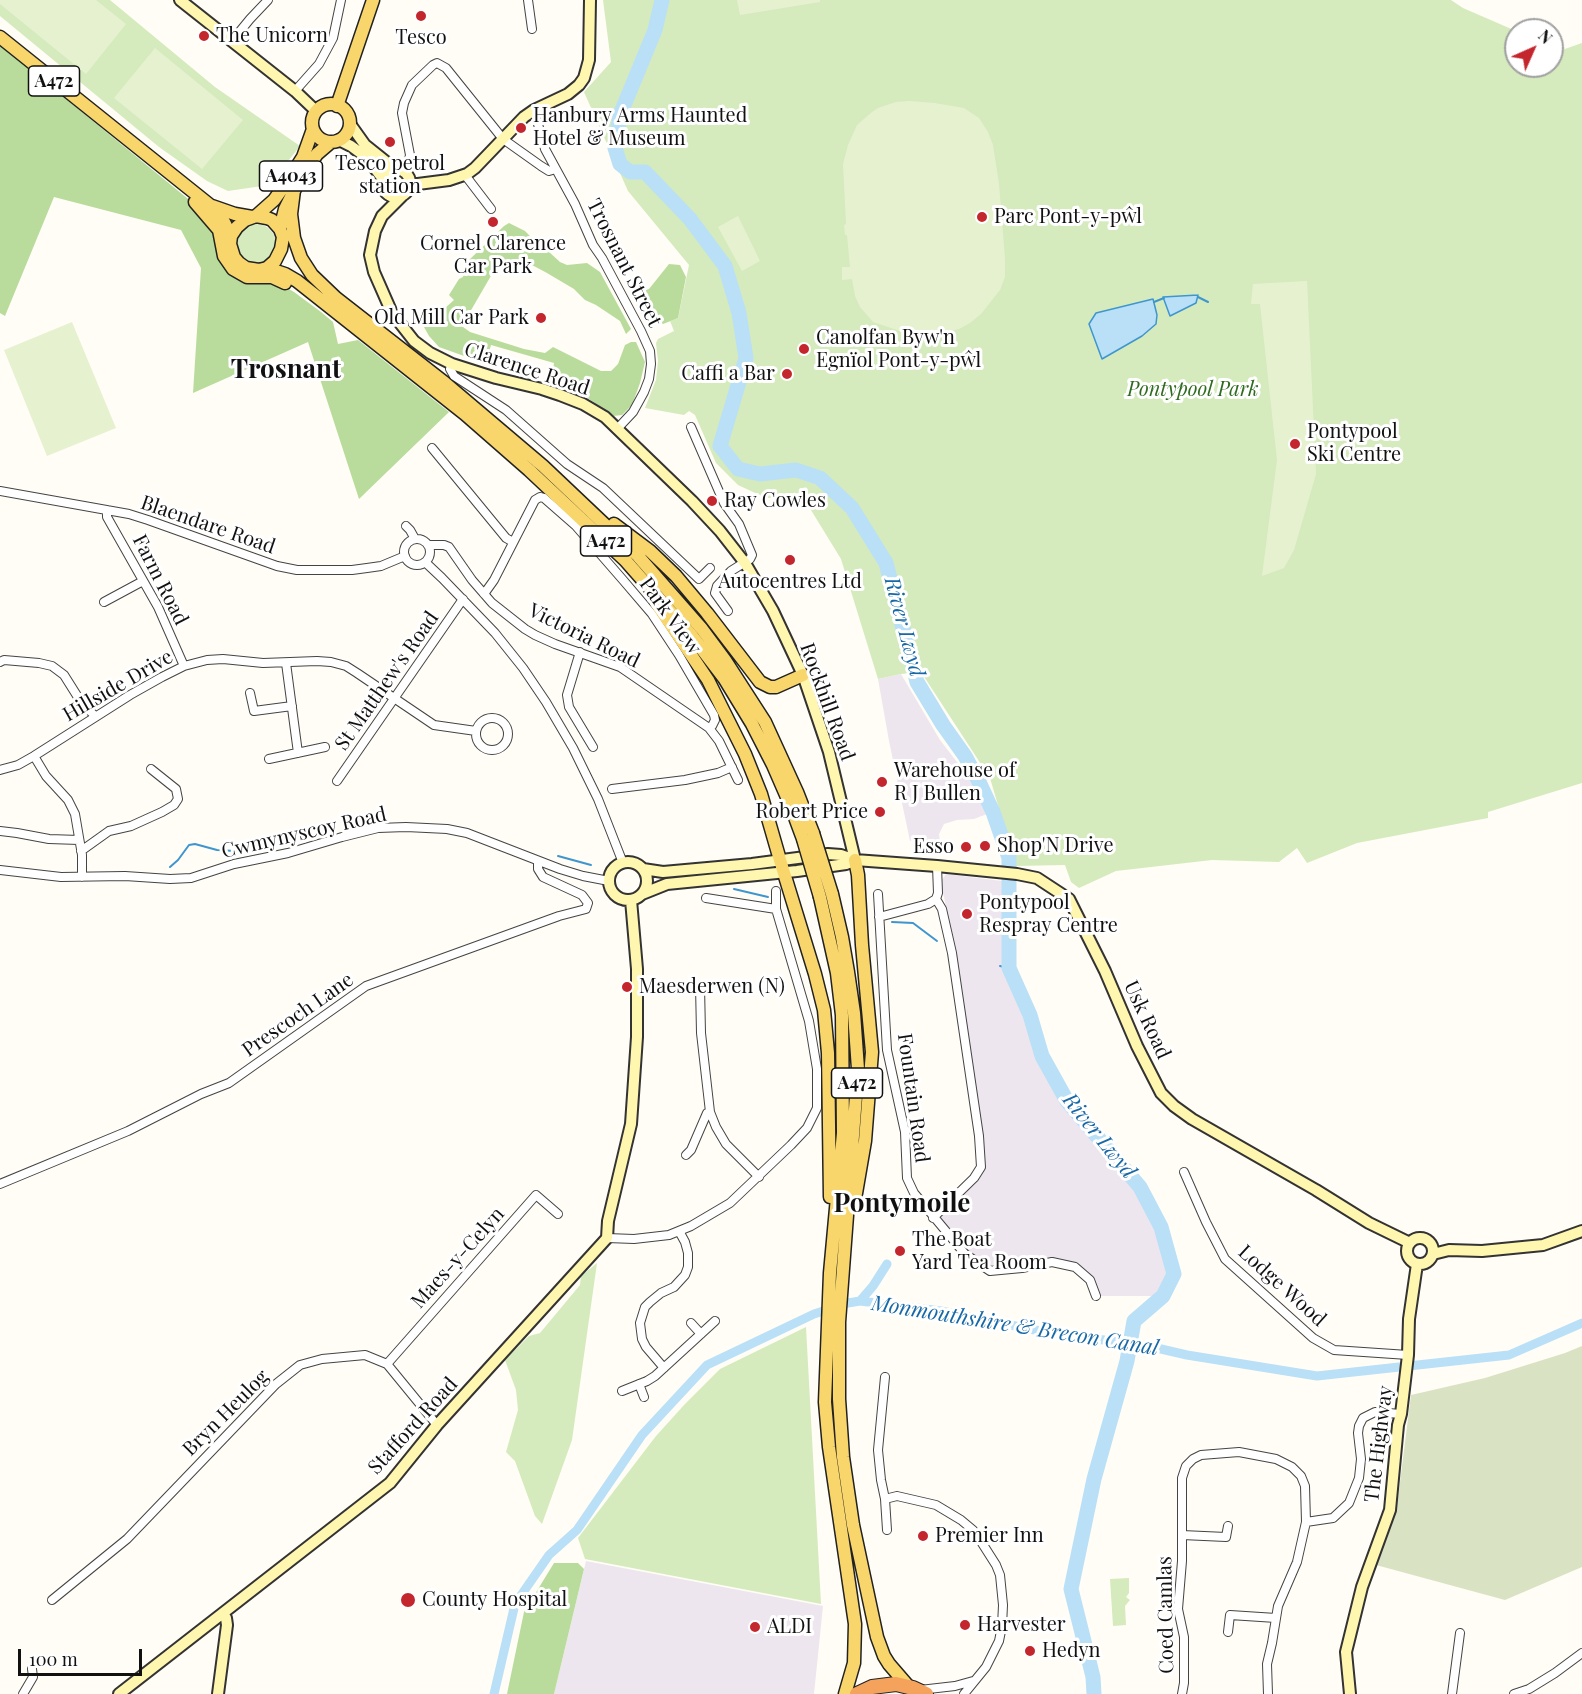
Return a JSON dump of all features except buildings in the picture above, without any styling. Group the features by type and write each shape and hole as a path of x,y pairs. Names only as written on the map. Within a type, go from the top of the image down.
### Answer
{"highway":[{"path":"857,1694 884,1684 918,1690"}],"main road":[{"path":"337,106 373,0"},
{"name":"A472","path":"0,37 211,206 224,222 231,236"},
{"path":"326,105 337,106 346,113 350,123 347,133 335,141 320,138 313,129 312,120 316,111 326,105"},
{"name":"A4043","path":"254,217 274,200 289,179 303,157 313,129"},
{"name":"A4043","path":"281,233 285,209 294,190 317,154 335,141"},
{"name":"A472","path":"184,185 192,198 216,225 221,236 224,256 233,269 247,277 272,277 318,304 333,304"},
{"path":"294,190 291,219 297,249 304,264 333,304"},
{"name":"A472","path":"211,206 254,217"},
{"path":"262,216 272,220 281,233 283,243 278,257 267,268 255,270 239,263 232,253 230,244 231,236 240,224 254,217 262,216"},
{"name":"A472","path":"281,233 301,272 333,304 483,429 580,517 625,560 692,636 724,678 752,724 808,836"},
{"name":"A472","path":"267,268 275,269 320,299 333,304 465,400 597,515 681,603 725,660 774,740 798,792 808,836 842,937 854,1014 858,1069 846,1230 836,1273"},
{"path":"597,515 617,525 650,551 676,576 760,682 776,687 803,675"},
{"path":"625,560 708,680 745,754 761,794 815,974 824,1010 826,1032 836,1273"},
{"path":"846,1230 856,1196 865,1142 872,1052 855,860"},
{"name":"A472","path":"826,895 842,1015 843,1133 833,1322 825,1402 829,1447 855,1624 854,1663 845,1694"},
{"name":"A472","path":"833,1322 848,1491 874,1626 880,1647 889,1664 918,1690"}],"street":[{"path":"180,0 193,4 232,41 296,91 316,111"},
{"path":"232,41 268,0"},
{"path":"296,91 319,64 333,38 341,0"},
{"path":"528,0 532,29"},
{"path":"556,169 549,171 503,139 446,68 440,64 433,65 412,85 406,95 402,113 410,155 404,175 407,192 402,196 393,197 383,188 383,179 387,172 404,175 436,182 465,175 475,168 503,139 524,117 568,94 579,85 584,78 589,60 590,0"},
{"name":"Trosnant Street","path":"534,110 545,149 650,351 649,379 644,393 633,412 617,429"},
{"path":"350,123 365,145 404,175"},
{"path":"335,141 366,157 383,179"},
{"path":"465,175 491,209"},
{"name":"Clarence Road","path":"385,192 382,216 375,231 370,255 374,272 392,313 406,333 422,348 452,364 542,389 583,404 606,417 692,501 745,563"},
{"name":"Clarence Road","path":"382,216 402,196"},
{"path":"452,364 450,369 453,376 506,410 567,464 603,488 699,579 710,568"},
{"path":"691,427 724,503 739,524 752,555 745,563 731,571 717,586 715,593 728,611"},
{"path":"432,448 506,538 513,542"},
{"name":"Blaendare Road","path":"0,490 148,520 254,559 297,570 352,570 381,566 405,556"},
{"name":"Park View","path":"484,594 535,500 540,497 544,498 576,526 652,614 680,655 714,715 715,720 709,728 719,741 738,780"},
{"name":"Farm Road","path":"107,510 107,517 158,607 184,666"},
{"path":"406,526 415,539"},
{"path":"411,540 423,540 429,545 430,555 425,562 414,564 405,556 405,548 411,540"},
{"name":"Victoria Road","path":"429,545 449,547 484,594 506,615 535,635 620,667 709,728"},
{"path":"425,562 495,633 546,702 573,748 598,799 623,862"},
{"name":"Rockhill Road","path":"745,563 773,610 803,675 829,752 855,860"},
{"path":"104,602 143,581"},
{"name":"St Matthew's Road","path":"337,781 463,599"},
{"path":"580,652 567,695 569,707 593,747"},
{"name":"Hillside Drive","path":"0,770 18,765 34,756 130,694 184,666 207,660 223,659 263,663 332,662 346,666 436,726 476,731"},
{"path":"1,660 52,666 64,675 81,702 95,717"},
{"path":"286,663 298,753"},
{"path":"250,693 254,711 292,706"},
{"path":"497,718 506,724 508,740 496,750 485,749 477,741 476,731 486,719 497,718"},
{"path":"269,759 325,747"},
{"path":"34,756 46,776 68,800 75,814 81,851 82,877"},
{"path":"612,789 685,780 732,768"},
{"path":"81,851 109,831 131,826 174,805 178,799 176,789 151,769"},
{"name":"Cwmynyscoy Road","path":"0,870 61,877 191,878 234,864 288,853 378,828 406,827 447,829 467,833 538,862 583,876 609,881"},
{"path":"0,831 49,839 79,840"},
{"name":"Usk Road","path":"782,866 846,864 855,860 1017,874 1037,878 1069,898 1161,1093 1174,1106 1192,1119 1370,1222 1410,1243 1423,1239 1431,1244 1433,1254"},
{"name":"Prescoch Lane","path":"0,1184 128,1131 201,1094 229,1083 366,986 421,968 559,916 586,909 588,903 582,895 543,877 537,869 538,862"},
{"path":"642,894 647,884 643,869 635,863 623,862 615,867 609,881 613,892 617,897 631,900 658,887 782,866"},
{"path":"643,869 663,872 782,866"},
{"path":"879,917 928,904 936,899 938,893 936,866"},
{"path":"631,900 637,969 638,1037 631,1124 608,1221 607,1238 659,1238 691,1226 730,1203 759,1178 807,1128 817,1108 817,1069 809,1021 776,909 776,891"},
{"name":"Fountain Road","path":"878,894 887,1050 905,1132 907,1178 914,1193 964,1254 990,1270 1022,1268 1052,1262 1075,1268 1090,1280 1096,1296"},
{"path":"706,898 718,896 776,909"},
{"path":"933,1218 974,1178 981,1167 979,1136 952,953 942,909 936,899"},
{"path":"700,986 701,1033 710,1112 726,1144 759,1178"},
{"path":"686,1155 691,1150 706,1113 710,1112"},
{"name":"Lodge Wood","path":"1184,1172 1225,1258 1313,1338 1334,1350 1408,1355"},
{"name":"Maes-y-Celyn","path":"387,1364 536,1196 558,1214"},
{"path":"664,1368 646,1347 642,1339 640,1323 645,1307 661,1293 674,1287 685,1275 688,1267 688,1253 679,1231"},
{"path":"1410,1243 1409,1258 1417,1264 1430,1260 1433,1254 1449,1250 1482,1251 1543,1245 1582,1231"},
{"name":"Stafford Road","path":"119,1694 390,1483 437,1425 607,1238"},
{"name":"The Highway","path":"1350,1694 1346,1652 1362,1587 1390,1510 1398,1425 1408,1355 1409,1319 1417,1264"},
{"path":"622,1391 655,1376 715,1321"},
{"path":"692,1323 701,1334"},
{"name":"Bryn Heulog","path":"52,1600 127,1539 276,1384 300,1365 322,1359 365,1355 387,1364"},
{"path":"387,1364 437,1425"},
{"path":"885,1377 878,1450 887,1530"},
{"path":"639,1384 644,1398"},
{"path":"1306,1522 1333,1518 1349,1503 1359,1478 1361,1459 1358,1433 1363,1418 1375,1412 1401,1414"},
{"name":"Coed Camlas","path":"1182,1694 1184,1637 1178,1609 1182,1479 1186,1466 1193,1459 1201,1455 1221,1452 1239,1452 1276,1459 1292,1467 1301,1476 1305,1486 1306,1522 1297,1562 1278,1606 1267,1664 1268,1694"},
{"path":"885,1499 897,1496 916,1499 936,1505 951,1513 973,1530 996,1565 1000,1575 1003,1605 999,1641 991,1659 964,1694"},
{"name":"Coed Camlas","path":"1182,1535 1226,1537 1228,1526"},
{"path":"219,1694 227,1625 223,1613"},
{"path":"1228,1632 1230,1615 1276,1618"},
{"path":"1452,1694 1460,1633"},
{"path":"1514,1694 1529,1689 1546,1679 1582,1653"},
{"path":"23,1694 33,1677 32,1669"},
{"path":"918,1690 955,1686 975,1681"}],"shaded area":[{"path":"901,674 940,740 967,775 987,814 974,819 957,820 944,824 939,834 941,851 931,854 927,854 924,844 915,846 914,840 910,841 878,679"},
{"path":"946,874 1002,881 1009,968 1030,1015 1042,1056 1067,1101 1140,1187 1161,1227 1174,1274 1163,1296 1096,1296 1090,1280 1075,1268 1052,1262 990,1271 965,1254 933,1218 981,1167 956,952 942,888 942,880"},
{"path":"586,1561 823,1606 814,1694 554,1694"}],"green space":[{"path":"0,0 110,0 215,87 300,146 269,185 228,191 207,181 159,147 0,16"},
{"path":"0,0 96,0 126,24 86,74 0,4"},
{"name":"Pontypool Park","path":"603,0 1451,0 1463,8 1504,26 1504,78 1564,78 1564,49 1582,43 1582,783 1488,812 1488,818 1357,843 1307,863 1297,848 1279,862 1212,860 1116,871 1079,888 1071,882 1065,865 1016,866 990,778 921,672 878,679 841,559 803,497 766,498 738,485 716,463 695,415 689,411 684,415 645,408 656,380 658,361 656,343 658,339 674,331 670,321 678,318 689,265 628,191 584,92 611,62"},
{"path":"737,0 820,0 820,2 740,15"},
{"path":"0,45 193,203 216,225 223,252 294,292 321,312 333,322 338,344 358,340 449,412 359,499 308,342 193,393 201,268 181,230 54,197 5,316 0,313"},
{"path":"155,48 243,120 202,169 114,98"},
{"name":"Parc Pont-y-pŵl","path":"909,101 964,108 979,118 993,145 999,184 1005,259 1005,277 1000,290 981,314 970,323 959,329 935,334 900,331 873,322 860,307 852,279 842,280 842,267 850,267 844,225 846,224 843,164 848,145 857,125 872,112 896,102"},
{"path":"738,216 760,261 742,271 718,227"},
{"path":"509,223 525,231 540,250 543,248 548,251 560,262 567,265 587,263 600,272 631,329 626,334 620,321 547,273 532,265 507,262 499,262 463,327 470,332 524,349 545,353 553,347 601,371 611,371 618,364 625,345 636,342 645,362 632,405 622,415 613,416 589,399 569,389 566,380 553,370 554,363 491,345 487,359 478,361 439,347 429,336 424,327 454,300 449,295 459,279 463,277 467,262"},
{"path":"256,224 270,230 276,244 270,258 256,264 242,258 236,244 242,230"},
{"path":"669,264 680,265 686,277 678,318 663,324 651,323 644,318 631,295 649,289"},
{"name":"Pontypool Ski Centre","path":"1307,281 1316,474 1294,550 1284,568 1262,576 1277,460 1260,304 1251,304 1253,284"},
{"path":"72,322 116,428 47,456 4,350"},
{"path":"597,1263 572,1440 542,1524 535,1516 515,1461 506,1452 518,1410 516,1390 505,1360 529,1336 540,1333 580,1285 581,1276"},
{"path":"806,1327 821,1604 585,1559 578,1538 656,1436 685,1404 720,1369"},
{"path":"1582,1346 1582,1567 1505,1600 1376,1565 1398,1498 1411,1395 1485,1378"},
{"path":"554,1563 578,1563 584,1569 554,1694 507,1694 524,1612"},
{"path":"1129,1578 1129,1593 1126,1597 1130,1600 1125,1606 1126,1625 1113,1626 1110,1579"}],"water":[{"path":"1198,295 1196,303 1170,316 1163,297"},
{"path":"1153,299 1157,315 1156,324 1142,336 1102,359 1089,324 1096,313"}],"waterway":[{"name":"River Lwyd","path":"662,0 655,30 620,115 615,148 620,164 630,172 645,172 690,219 725,266 739,313 746,358 720,446 738,469 760,474 796,470 820,478 852,508 886,563 917,682 965,756 979,782 993,812 1009,858 1009,968 1030,1015 1042,1056 1067,1101 1140,1187 1161,1227 1174,1274 1163,1296 1134,1321 1127,1361 1094,1479 1071,1589 1093,1677 1094,1694"},
{"path":"1198,297 1208,302"},
{"path":"1154,302 1164,298"},
{"path":"170,867 189,845 235,851"},
{"path":"558,856 591,865"},
{"path":"734,889 768,897"},
{"path":"892,922 913,923 937,941"},
{"path":"1000,966 1009,968"},
{"path":"860,1301 887,1264"},
{"name":"Monmouthshire & Brecon Canal","path":"494,1694 515,1604 549,1555 577,1530 642,1435 707,1365 814,1314 860,1301 941,1311 1045,1332 1148,1346 1187,1355 1317,1376 1509,1355 1582,1323"}],"place":[{"name":"Tesco","path":"421,16"},
{"name":"The Unicorn","path":"204,36"},
{"name":"Hanbury Arms Haunted Hotel & Museum","path":"521,128"},
{"name":"Tesco petrol station","path":"390,142"},
{"name":"Parc Pont-y-pŵl","path":"982,217"},
{"name":"Cornel Clarence Car Park","path":"493,222"},
{"name":"Old Mill Car Park","path":"541,318"},
{"name":"Canolfan Byw'n Egnïol Pont-y-pŵl","path":"804,349"},
{"name":"Caffi a Bar","path":"787,374"},
{"name":"Pontypool Ski Centre","path":"1295,444"},
{"name":"Ray Cowles","path":"712,501"},
{"name":"Autocentres Ltd","path":"790,560"},
{"name":"Warehouse of R J Bullen","path":"882,782"},
{"name":"Robert Price","path":"880,812"},
{"name":"Shop'N Drive","path":"985,846"},
{"name":"Esso","path":"966,847"},
{"name":"Pontypool Respray Centre","path":"967,914"},
{"name":"Maesderwen (N)","path":"627,987"},
{"name":"The Boat Yard Tea Room","path":"900,1251"},
{"name":"Premier Inn","path":"923,1536"},
{"name":"County Hospital","path":"408,1600"},
{"name":"Harvester","path":"965,1625"},
{"name":"ALDI","path":"755,1627"},
{"name":"Hedyn","path":"1030,1651"}],"district":[{"name":"Trosnant","path":"286,370"},
{"name":"Pontymoile","path":"902,1204"}]}
